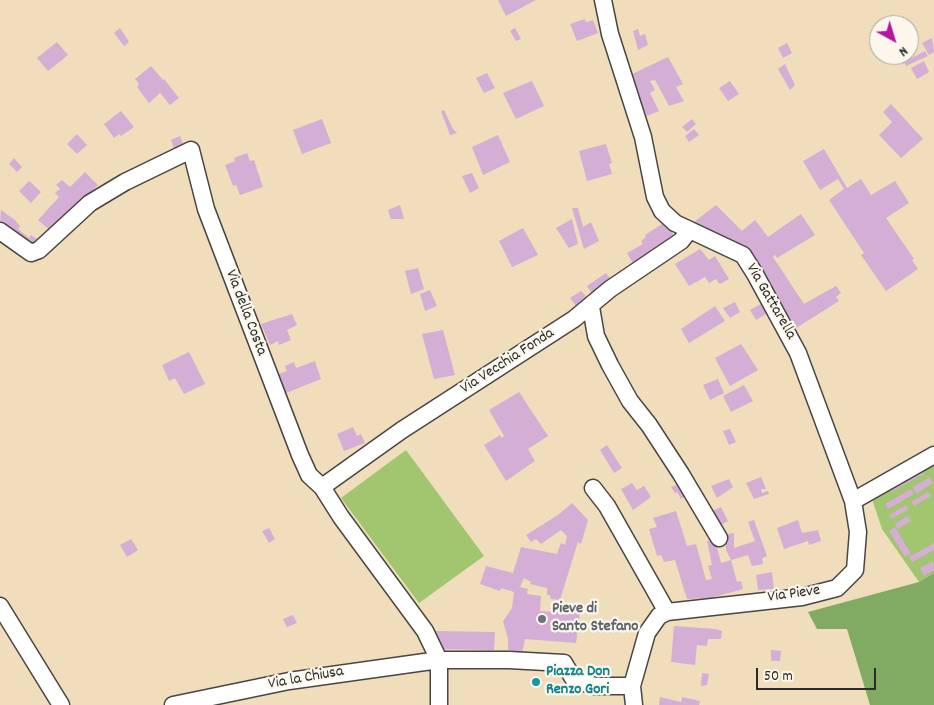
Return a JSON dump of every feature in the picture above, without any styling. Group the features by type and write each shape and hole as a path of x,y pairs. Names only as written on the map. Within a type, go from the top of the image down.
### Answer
{"street":[{"name":"Via Gattarella","path":"603,0 610,34 643,137 655,197 662,211 675,223 743,255 798,353 853,501"},
{"name":"Via della Costa","path":"0,231 31,253 39,250 90,203 125,182 190,150 206,209 244,314 309,475 322,486 425,631 439,660"},
{"name":"Via Vecchia Fonda","path":"322,486 402,430 591,307 610,289 681,241 689,231"},
{"path":"591,307 596,336 610,365 630,400 649,424 681,474 719,538"},
{"path":"853,501 934,455"},
{"path":"593,488 607,506 667,612 658,616 647,633 632,686 634,705"},
{"name":"Via Pieve","path":"667,612 802,597 837,588 855,570 858,532 853,501"},
{"path":"0,606 61,705"},
{"path":"439,660 439,705"},
{"name":"Via la Chiusa","path":"173,705 289,681 439,660 509,660 564,663 574,680 595,686 632,686"}],"green space":[{"path":"406,450 484,556 419,603 341,498"},
{"path":"934,461 934,573 919,582 882,529 871,496"},
{"path":"934,573 934,705 870,705 847,629 817,629 808,612 919,582"}],"building":[{"path":"498,0 536,0 506,16"},
{"path":"585,19 586,22 593,20 598,33 577,41 570,24"},
{"path":"120,28 129,42 124,46 114,33"},
{"path":"515,28 521,39 516,41 510,31"},
{"path":"638,29 640,36 645,34 648,45 638,50 633,31"},
{"path":"932,38 934,52 929,55 922,43"},
{"path":"57,42 68,55 48,71 37,58"},
{"path":"787,43 792,53 783,58 778,48"},
{"path":"925,51 928,56 919,60 919,54"},
{"path":"668,57 683,84 676,87 684,101 669,106 655,80 650,81 655,90 650,93 659,111 647,116 628,76"},
{"path":"924,61 929,72 917,79 911,68"},
{"path":"785,64 795,85 790,90 778,69"},
{"path":"151,66 179,98 170,105 160,93 149,103 137,87 139,84 135,79"},
{"path":"487,73 495,88 484,93 476,78"},
{"path":"532,81 544,106 516,119 503,93"},
{"path":"730,81 739,94 728,101 719,88"},
{"path":"891,104 923,139 901,158 879,135 892,122 883,112"},
{"path":"444,110 453,129 457,133 450,135 441,111"},
{"path":"121,111 134,127 121,136 119,134 114,138 104,124"},
{"path":"322,119 331,143 302,154 293,130"},
{"path":"692,119 696,124 687,132 682,127"},
{"path":"694,129 699,135 689,142 685,136"},
{"path":"77,134 87,145 77,154 67,144"},
{"path":"498,135 510,162 483,175 472,147"},
{"path":"180,136 184,146 175,151 171,140"},
{"path":"606,144 612,163 609,164 612,174 587,181 579,151"},
{"path":"824,149 847,188 861,179 871,195 895,181 909,203 886,218 914,259 912,260 918,269 886,291 861,255 864,253 829,200 844,189 838,179 820,190 803,161"},
{"path":"247,153 250,161 254,160 263,187 240,195 236,185 233,186 225,165 235,161 234,158"},
{"path":"14,158 22,167 17,172 9,164"},
{"path":"85,172 98,185 51,231 38,220 59,197 55,193 60,189 56,185 62,180 70,187"},
{"path":"472,173 479,188 470,193 462,176"},
{"path":"29,181 41,192 31,203 19,191"},
{"path":"400,205 404,219 391,219 388,210"},
{"path":"716,205 742,231 755,220 768,237 801,214 815,235 777,258 775,255 773,257 804,304 836,286 841,293 836,297 839,301 793,330 755,268 690,225"},
{"path":"572,208 578,208 583,227 591,222 599,241 584,249"},
{"path":"1,210 15,220 20,226 18,229 29,238 31,235 37,239 31,248 0,224"},
{"path":"572,219 578,244 569,248 556,228"},
{"path":"665,222 677,240 635,267 627,253 643,244 641,241 646,237 645,235"},
{"path":"523,228 538,255 512,267 499,241"},
{"path":"700,249 709,260 715,256 729,279 720,284 716,279 709,283 705,277 689,286 675,264"},
{"path":"418,268 424,289 411,294 405,271"},
{"path":"606,273 613,282 594,296 587,286"},
{"path":"430,290 437,306 425,311 420,294"},
{"path":"581,291 586,296 576,306 570,298"},
{"path":"735,302 740,312 730,318 723,308"},
{"path":"761,304 766,314 756,320 750,310"},
{"path":"715,306 725,321 689,343 681,329"},
{"path":"292,314 297,325 287,330 291,340 279,345 278,341 270,345 261,324"},
{"path":"443,330 455,375 434,379 422,334"},
{"path":"741,344 758,370 730,386 715,358"},
{"path":"189,352 205,384 184,394 175,378 169,381 162,365"},
{"path":"315,361 321,379 281,395 274,376 287,371 285,366 294,362 296,368"},
{"path":"718,379 724,393 710,400 703,385"},
{"path":"744,385 753,401 731,412 723,396"},
{"path":"519,392 548,436 528,449 535,461 506,481 484,445 500,435 502,438 504,436 489,410"},
{"path":"353,427 357,436 361,434 365,443 344,451 337,434"},
{"path":"730,429 736,442 729,445 723,431"},
{"path":"607,445 622,468 614,473 600,450"},
{"path":"922,470 924,474 891,492 889,488"},
{"path":"761,477 766,489 761,489 762,493 768,491 769,494 754,499 746,483"},
{"path":"930,477 933,483 916,494 913,487"},
{"path":"729,479 733,487 717,498 711,486"},
{"path":"632,483 637,490 644,486 651,497 633,510 621,489"},
{"path":"679,484 686,496 681,499 671,487"},
{"path":"911,489 914,494 888,509 885,504"},
{"path":"928,492 931,496 914,506 911,502"},
{"path":"572,503 588,520 581,544 578,542 560,600 551,599 550,595 547,595 547,588 530,584 531,582 524,578 520,587 528,589 527,594 541,596 540,611 580,613 576,643 525,639 522,653 508,650 508,639 503,621 512,608 514,592 501,588 500,591 480,584 486,566 513,573 521,547 557,554 561,543 565,545 567,536 561,530 541,544 536,539 531,542 526,535 558,515"},
{"path":"906,505 909,509 892,519 889,515"},
{"path":"721,507 728,521 716,528 710,517 715,515 712,511"},
{"path":"676,511 687,546 696,544 706,580 712,579 708,566 712,565 707,541 715,539 721,563 731,560 737,582 741,581 743,589 710,598 687,599 675,560 664,562 661,555 657,556 649,529 657,527 653,518"},
{"path":"907,516 911,521 898,529 895,524"},
{"path":"754,520 767,556 762,558 763,564 752,566 748,555 731,560 726,550 725,535 734,533 734,548 755,541 748,522"},
{"path":"798,520 802,533 818,530 821,541 809,545 808,541 784,549 777,528"},
{"path":"895,527 911,554 905,557 889,531"},
{"path":"269,528 275,539 269,543 262,531"},
{"path":"131,539 138,550 127,557 120,545"},
{"path":"934,543 934,550 912,562 909,557"},
{"path":"933,561 934,570 924,576 920,568"},
{"path":"772,572 774,589 758,590 756,575"},
{"path":"293,615 297,623 287,627 283,619"},
{"path":"674,626 715,629 722,631 721,639 708,639 707,646 697,645 695,665 671,662"},
{"path":"434,631 495,632 494,650 436,649"},
{"path":"771,650 781,651 780,661 771,661"},
{"path":"702,673 709,674 707,685 701,686"},
{"path":"660,697 681,702 682,697 700,701 699,705 659,705"}],"place":[{"name":"Pieve di Santo Stefano","path":"542,619"},
{"name":"Piazza Don Renzo Gori","path":"536,682"}]}
